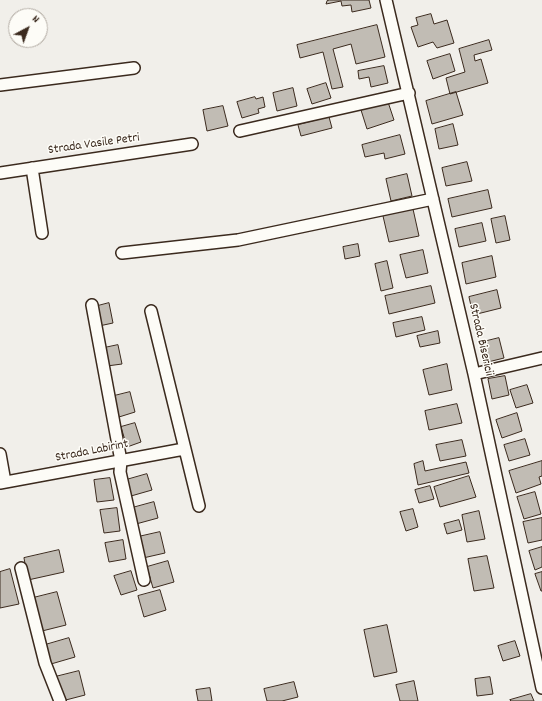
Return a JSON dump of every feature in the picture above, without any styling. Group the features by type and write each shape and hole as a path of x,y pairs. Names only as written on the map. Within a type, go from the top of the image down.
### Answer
{"street":[{"name":"Strada Bisericii","path":"386,0 474,374 542,688"},
{"path":"0,86 134,68"},
{"path":"240,130 409,93"},
{"name":"Strada Vasile Petri","path":"0,172 192,144"},
{"path":"32,168 42,233"},
{"path":"122,253 238,240 433,199"},
{"path":"92,306 121,460 120,472 144,580"},
{"path":"151,312 199,506"},
{"path":"474,374 542,358"},
{"name":"Strada Labirint","path":"0,454 3,483 184,449"},
{"path":"21,568 45,663 60,701"}],"building":[{"path":"369,0 371,8 352,12 351,5 342,6 341,1 326,4 327,1"},
{"path":"431,14 434,24 447,20 454,43 437,48 433,42 418,47 411,27 418,25 416,18"},
{"path":"377,25 385,57 356,64 351,44 333,49 343,87 332,89 323,52 300,58 297,45"},
{"path":"489,40 492,50 474,55 475,61 481,59 488,83 450,94 446,78 465,72 459,49"},
{"path":"450,54 455,71 433,79 427,61"},
{"path":"384,66 388,83 371,87 369,77 359,79 358,71"},
{"path":"326,83 331,98 312,104 307,89"},
{"path":"293,88 297,106 277,111 273,93"},
{"path":"456,92 463,115 432,124 426,101"},
{"path":"255,97 256,99 263,97 265,107 258,109 259,113 242,118 237,102"},
{"path":"388,102 394,120 367,129 361,110"},
{"path":"223,106 228,126 207,131 203,110"},
{"path":"329,117 332,128 301,136 298,125"},
{"path":"453,124 458,145 439,149 435,129"},
{"path":"400,135 405,154 385,159 384,153 365,157 362,145"},
{"path":"467,162 472,181 446,186 442,168"},
{"path":"407,174 412,196 391,201 386,179"},
{"path":"488,190 492,208 452,217 448,199"},
{"path":"413,209 419,236 389,242 383,216"},
{"path":"505,216 510,240 496,243 491,219"},
{"path":"482,223 486,241 459,247 455,229"},
{"path":"358,244 360,256 345,259 343,247"},
{"path":"423,250 428,273 406,278 400,255"},
{"path":"492,256 496,277 466,284 462,263"},
{"path":"387,261 393,288 381,291 375,264"},
{"path":"431,286 435,303 389,314 385,296"},
{"path":"497,290 501,308 473,315 469,297"},
{"path":"109,303 113,323 99,326 94,307"},
{"path":"422,317 425,330 396,337 393,323"},
{"path":"438,331 440,343 420,347 417,336"},
{"path":"499,338 504,358 484,363 479,343"},
{"path":"118,345 122,364 107,366 104,348"},
{"path":"447,364 452,390 429,395 423,370"},
{"path":"505,376 509,395 492,399 488,379"},
{"path":"527,385 533,403 516,408 510,390"},
{"path":"130,392 135,412 119,417 114,396"},
{"path":"457,404 462,423 429,430 425,411"},
{"path":"517,413 522,431 502,438 496,420"},
{"path":"135,423 141,442 127,447 121,427"},
{"path":"525,439 530,455 509,461 504,445"},
{"path":"462,440 466,456 440,461 436,445"},
{"path":"423,461 425,471 466,462 469,473 418,485 414,464"},
{"path":"542,461 542,476 539,477 541,484 516,493 509,471"},
{"path":"147,474 152,490 131,496 126,480"},
{"path":"469,476 476,497 440,507 434,487"},
{"path":"110,478 114,500 97,502 94,480"},
{"path":"430,486 434,499 419,503 415,490"},
{"path":"535,492 541,514 524,519 517,497"},
{"path":"154,502 158,518 136,524 132,508"},
{"path":"117,508 120,531 104,533 100,510"},
{"path":"413,509 418,527 406,531 400,512"},
{"path":"479,511 485,539 467,542 462,515"},
{"path":"542,518 542,540 528,543 523,522"},
{"path":"459,520 462,530 447,534 444,524"},
{"path":"160,532 165,553 143,558 138,537"},
{"path":"123,540 126,559 109,562 105,543"},
{"path":"542,547 542,567 535,570 529,551"},
{"path":"59,550 64,572 28,580 24,558"},
{"path":"487,556 494,588 474,591 468,559"},
{"path":"168,561 174,582 153,588 147,567"},
{"path":"10,569 19,604 0,608 0,572"},
{"path":"131,571 137,590 121,595 114,576"},
{"path":"542,572 542,591 541,591 535,574"},
{"path":"160,590 166,610 144,617 138,596"},
{"path":"57,592 66,625 42,631 33,598"},
{"path":"387,625 397,672 374,677 364,630"},
{"path":"69,638 75,657 51,664 45,645"},
{"path":"515,641 520,656 503,661 498,646"},
{"path":"79,671 85,695 62,701 55,677"},
{"path":"490,677 493,694 477,696 475,679"},
{"path":"414,681 418,701 400,701 396,685"},
{"path":"294,682 298,697 282,701 267,701 264,689"},
{"path":"210,688 212,701 198,701 196,690"},
{"path":"531,694 534,701 510,700"}]}
